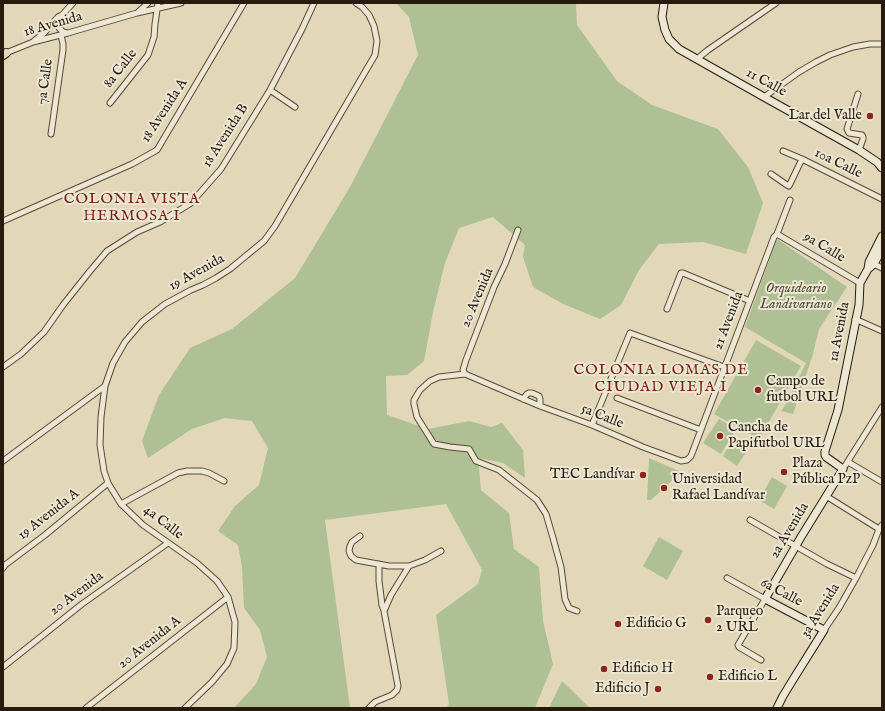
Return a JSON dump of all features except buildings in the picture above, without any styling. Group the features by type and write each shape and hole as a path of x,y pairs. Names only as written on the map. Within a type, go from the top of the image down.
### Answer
{"street":[{"name":"7a Calle","path":"33,42 44,33 73,3"},
{"path":"137,13 148,3"},
{"name":"18 Avenida","path":"4,54 33,42 158,6 181,3"},
{"name":"18 Avenida A","path":"3,221 132,164 157,150 244,3"},
{"name":"18 Avenida B","path":"3,367 21,354 44,332 67,299 107,251 137,232 160,222 191,203 221,169 270,90 314,3"},
{"name":"19 Avenida","path":"105,386 114,363 125,342 142,322 165,304 230,270 264,241 275,226 375,56 377,41 374,26 362,7 356,3"},
{"name":"11 Calle","path":"664,3 662,17 665,30 669,38 679,49 859,150 880,165"},
{"path":"697,59 776,3"},
{"name":"8a Calle","path":"110,103 148,55 154,37 158,6"},
{"path":"62,15 59,21 59,28 63,32 68,33"},
{"name":"7a Calle","path":"51,134 63,50 61,34"},
{"path":"764,98 799,72 830,55 853,47 870,44 882,44"},
{"path":"270,90 295,107"},
{"path":"858,94 847,129 849,133 862,135 863,139 859,150"},
{"name":"10a Calle","path":"783,151 882,199"},
{"path":"771,174 789,186 802,159"},
{"name":"21 Avenida","path":"687,460 691,456 774,237 777,234 790,200"},
{"name":"20 Avenida","path":"465,374 463,370 466,360 518,230"},
{"name":"9a Calle","path":"777,234 860,283"},
{"path":"860,283 870,265 882,236"},
{"path":"870,265 882,249"},
{"path":"870,265 882,268"},
{"path":"667,309 683,272 750,301"},
{"name":"1a Avenida","path":"844,469 826,457 825,453 838,410 859,305 860,283"},
{"path":"855,319 882,331"},
{"path":"592,425 630,333 724,367"},
{"path":"465,374 439,377 430,380 420,390 414,400 417,417 434,444 469,449 476,461 499,470 537,500 548,520 561,567 565,599 569,608 577,611"},
{"name":"5a Calle","path":"465,374 540,406 592,425 643,448 681,461 687,460"},
{"path":"3,461 105,386"},
{"name":"4a Calle","path":"105,386 101,417 100,445 104,471 108,483 121,504 143,525 196,563 217,581 228,597 235,622 234,648 227,664 212,682 185,708"},
{"path":"523,399 530,392 538,396 540,399 540,406"},
{"path":"618,398 701,430"},
{"name":"2a Avenida","path":"761,660 738,645 795,547 882,407"},
{"path":"848,462 882,482"},
{"path":"121,504 178,473 187,471 202,471 224,481"},
{"name":"19 Avenida A","path":"4,567 108,483"},
{"path":"826,496 880,527"},
{"path":"750,520 795,547 856,578"},
{"name":"3a Avenida","path":"777,708 790,684 839,608 873,546 880,527"},
{"path":"360,536 352,542 350,546 350,556 356,560 379,564 409,566 425,560 441,551"},
{"name":"20 Avenida","path":"3,667 82,604 168,543"},
{"path":"369,708 375,702 392,695 398,690 382,605 379,581 379,564"},
{"path":"384,611 391,595 409,566"},
{"name":"6a Calle","path":"727,578 824,630"},
{"name":"20 Avenida A","path":"86,708 228,597"}],"green space":[{"path":"396,3 576,3 577,25 617,81 652,105 718,129 748,167 763,203 746,254 703,242 659,244 639,270 621,305 600,319 563,304 533,287 523,257 525,245 493,217 459,228 445,263 433,312 424,361 407,375 386,376 387,415 428,429 469,421 491,427 502,423 523,450 525,478 503,463 478,458 481,490 509,513 514,549 539,567 543,621 553,664 535,708 446,708 449,704 436,615 478,584 482,570 446,504 325,520 350,708 234,708 256,684 267,657 260,630 244,608 242,567 238,545 218,531 235,506 259,485 268,448 252,421 225,418 192,429 148,458 142,441 159,395 190,348 232,329 295,278 350,187 418,55 409,17"},
{"name":"Orquideario Landivariano","path":"777,239 847,287 819,329 813,354 793,414 781,411 786,404 806,363 745,327"},
{"name":"Campo de futbol URL","path":"756,340 801,366 759,439 714,414"},
{"name":"Cancha de Papifutbol URL","path":"719,419 736,429 721,454 703,443"},
{"path":"735,437 750,446 737,466 723,456"},
{"path":"649,458 681,472 651,500 647,500"},
{"path":"772,477 787,486 774,509 759,500"},
{"path":"659,537 683,551 667,580 643,566"},
{"path":"562,681 590,708 549,708"}],"place":[{"name":"Lar del Valle","path":"870,116"},
{"name":"Campo de futbol URL","path":"758,390"},
{"name":"Cancha de Papifutbol URL","path":"720,436"},
{"name":"Plaza Pública PzP","path":"784,472"},
{"name":"TEC Landívar","path":"643,475"},
{"name":"Universidad Rafael Landívar","path":"664,488"},
{"name":"Parqueo 2 URL","path":"708,620"},
{"name":"Edificio G","path":"618,624"},
{"name":"Edificio H","path":"604,669"},
{"name":"Edificio L","path":"710,677"},
{"name":"Edificio J","path":"658,689"}],"district":[{"name":"COLONIA VISTA HERMOSA I","path":"132,208"},
{"name":"COLONIA LOMAS DE CIUDAD VIEJA I","path":"661,380"}]}
